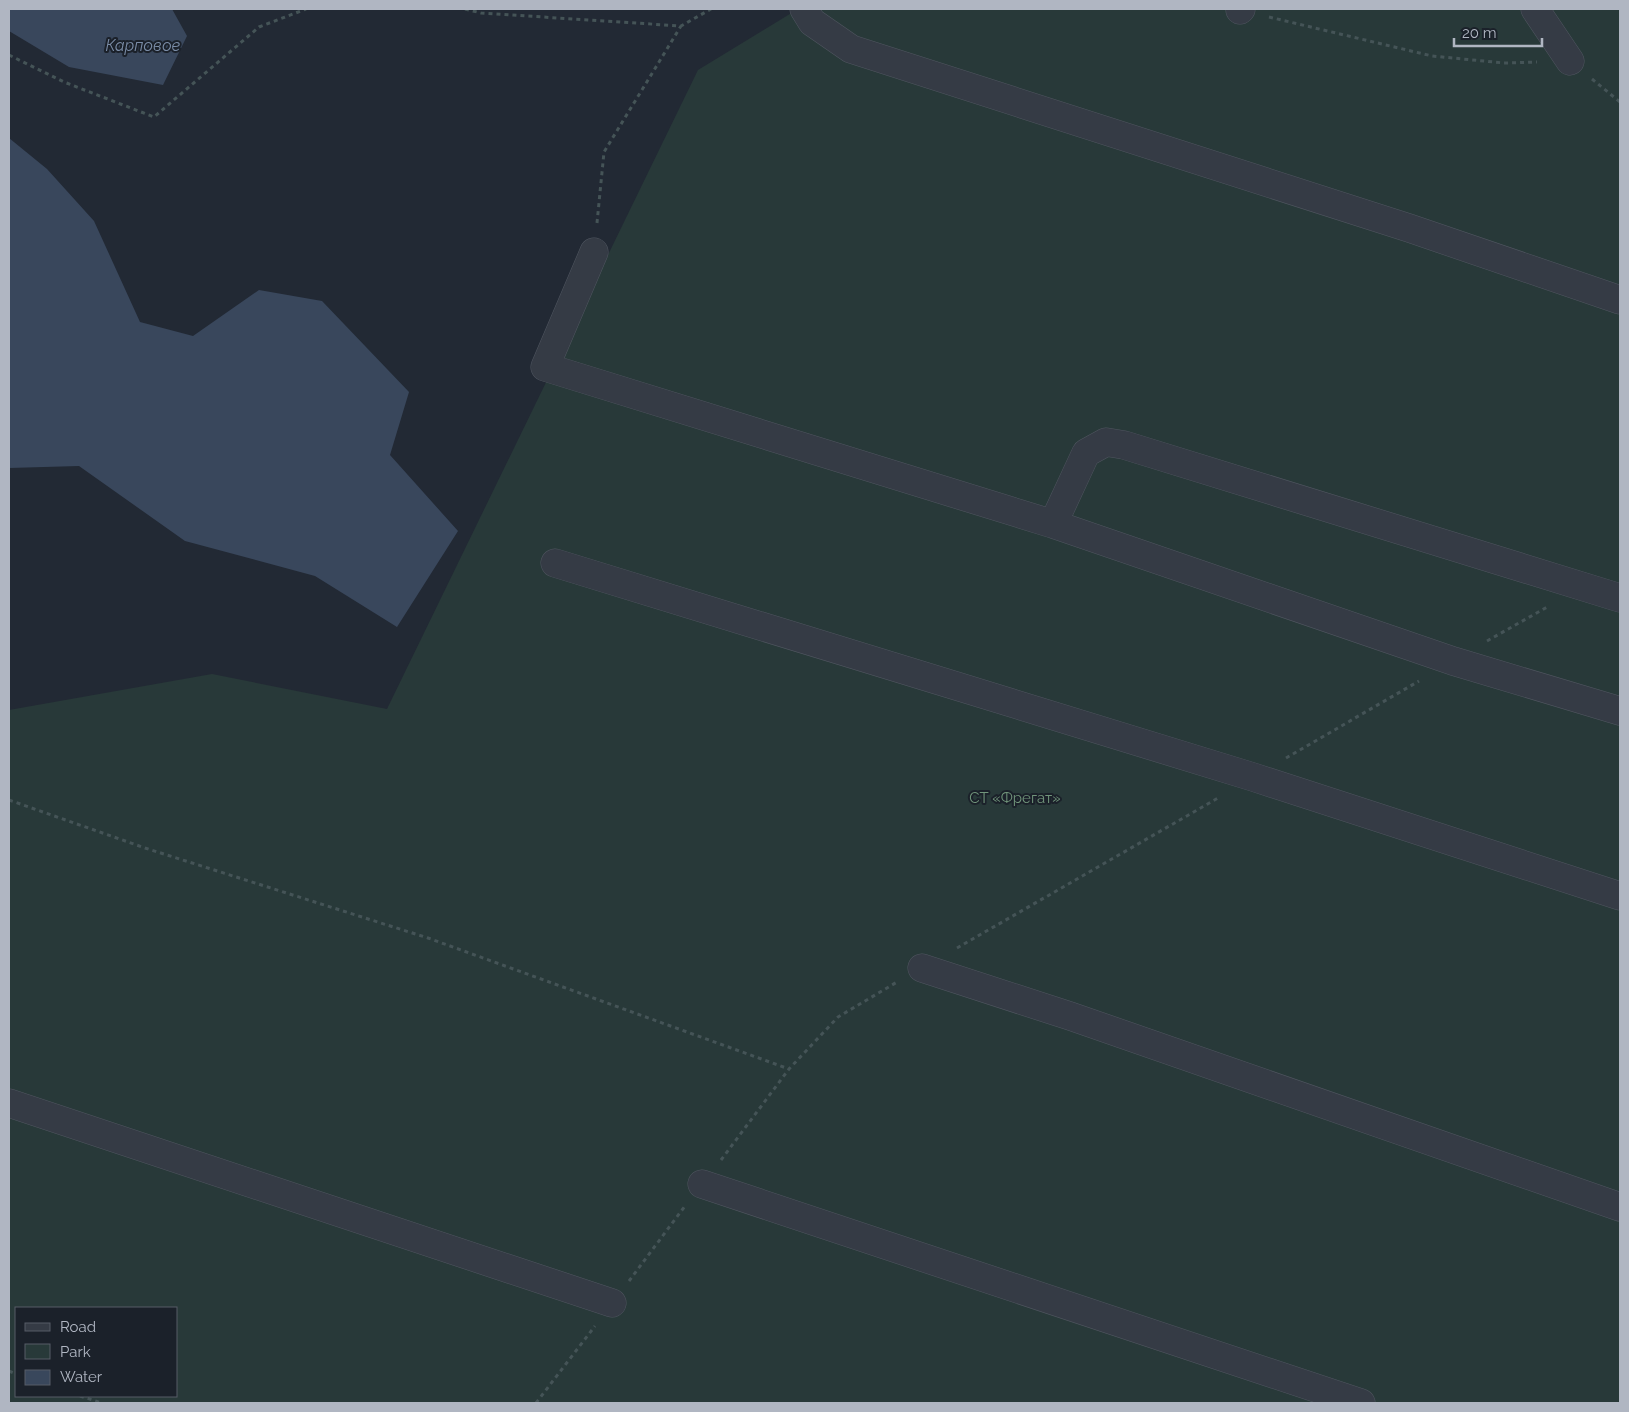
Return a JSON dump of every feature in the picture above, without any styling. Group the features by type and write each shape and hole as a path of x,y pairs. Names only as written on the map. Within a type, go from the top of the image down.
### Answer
{"street":[{"path":"804,9 812,22 851,49 1409,228 1620,300"},
{"path":"1535,9 1570,61"},
{"path":"594,252 545,367 1053,524 1453,661 1620,711"},
{"path":"1053,524 1086,453 1106,442 1124,445 1620,598"},
{"path":"555,563 1254,777 1620,896"},
{"path":"922,968 1070,1016 1620,1208"},
{"path":"9,1103 612,1303"},
{"path":"702,1184 1361,1403"}],"path":[{"path":"9,55 64,82 154,116 258,27 306,9"},
{"path":"465,9 481,13 681,26"},
{"path":"594,252 604,152 681,26 712,9"},
{"path":"1241,9 1432,56 1504,63 1570,61 1620,102"},
{"path":"536,1403 789,1069 838,1017 1584,587"},
{"path":"9,800 145,848 428,938 789,1069"},
{"path":"83,1397 102,1403"}],"green space":[{"name":"СТ «Фрегат»","path":"798,9 1620,9 1620,1403 9,1403 9,710 212,674 387,709 698,70"}],"water":[{"name":"Карповое","path":"9,9 172,9 187,36 163,85 69,67 9,31"},
{"path":"9,138 47,169 94,221 140,322 193,336 259,290 322,301 409,392 390,455 458,531 397,627 315,576 185,541 79,466 9,468"}]}
